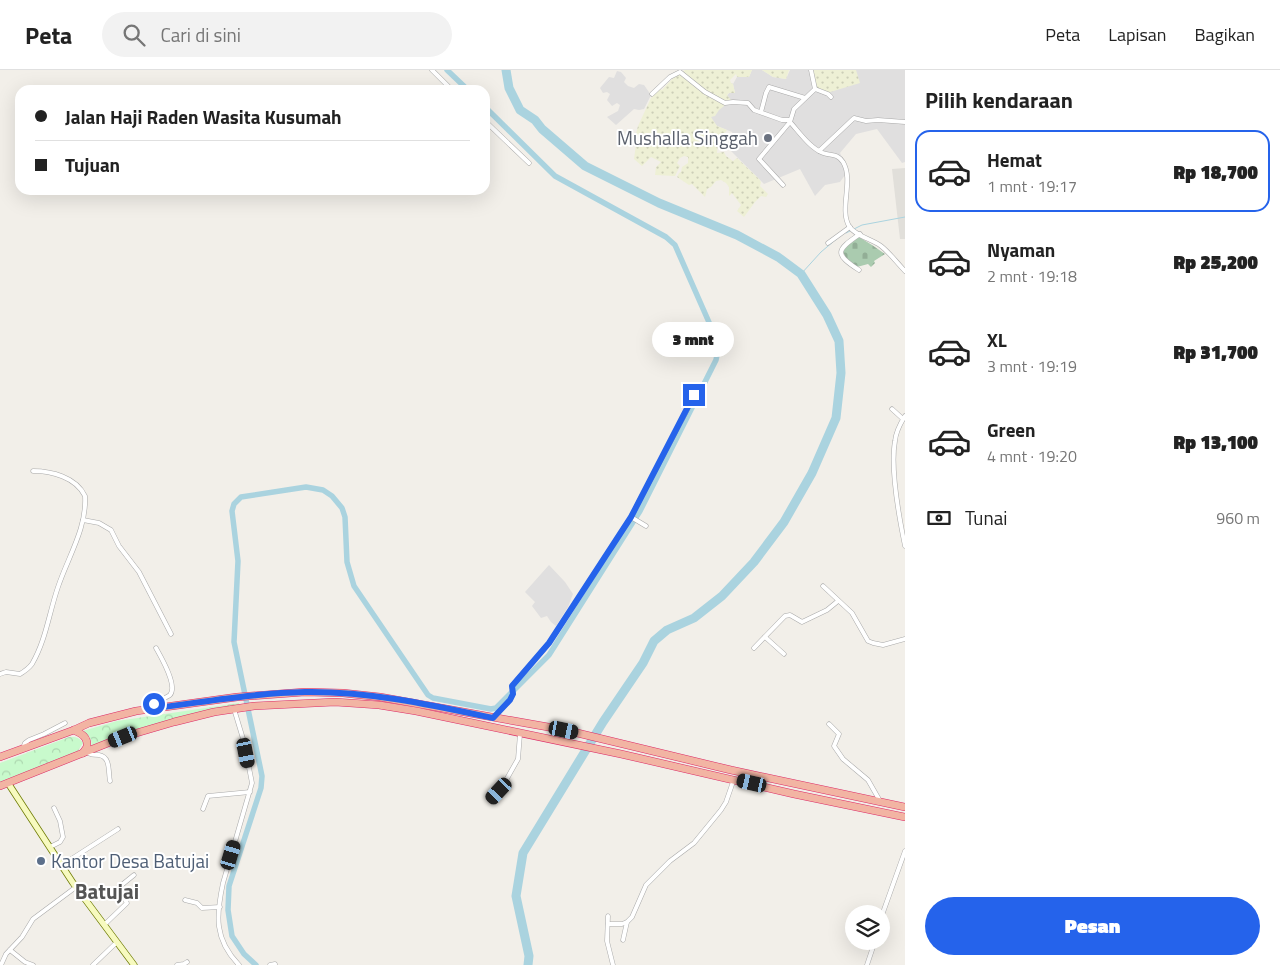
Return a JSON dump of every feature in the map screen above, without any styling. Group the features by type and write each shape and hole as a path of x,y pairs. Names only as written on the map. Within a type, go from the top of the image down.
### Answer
{"highway":[{"path":"0,757 107,717 155,708 237,697 305,692 380,697 564,730 731,770 905,807"},
{"path":"379,705 380,697"},
{"path":"0,786 85,752 153,728 236,708 335,702 379,705 416,711 905,817"},
{"path":"74,730 86,738 87,747 85,752"},
{"path":"864,808 865,799"}],"main road":[{"path":"8,783 76,887 134,965"}],"street":[{"path":"432,70 447,85"},
{"path":"811,70 815,88"},
{"path":"652,94 670,77 680,72 705,92 725,103 748,104 754,110 790,121 811,145 825,154 836,154 844,164 847,186 846,214 851,228 884,249 905,271"},
{"path":"761,112 769,88 805,98"},
{"path":"815,88 831,97"},
{"path":"782,185 759,159 790,121 794,110 815,88"},
{"path":"819,151 853,118 866,121 905,122"},
{"path":"490,126 529,163"},
{"path":"828,243 851,228"},
{"path":"859,234 841,249 845,260 859,270"},
{"path":"493,718 507,705 513,693 511,688 549,643 632,517 700,385"},
{"path":"892,410 904,418 897,430 894,460 905,546"},
{"path":"0,674 6,672 20,674 31,665 48,623 58,587 83,520 86,505 83,492 77,486 48,471 33,471"},
{"path":"632,517 646,526"},
{"path":"83,520 99,523 111,530 119,546 139,572 171,634"},
{"path":"823,586 856,617 864,635 873,643 882,645 905,639"},
{"path":"754,648 785,616 790,615 802,622 827,610 838,600"},
{"path":"765,637 784,654"},
{"path":"155,708 155,703 169,696 172,688 170,676 156,648"},
{"path":"236,708 252,783 223,883 219,927 225,948 239,965"},
{"path":"23,749 29,740 65,723"},
{"path":"828,724 839,734 834,746 839,755 866,778 881,803"},
{"path":"490,800 501,789 518,759 520,734"},
{"path":"85,752 91,755 104,756 110,781"},
{"path":"623,940 627,922 636,910 646,885 670,861 694,843 726,802 734,779"},
{"path":"203,809 208,796 250,792"},
{"path":"50,847 60,842 63,837 60,821 54,808"},
{"path":"62,865 118,829"},
{"path":"886,905 905,851"},
{"path":"104,925 127,903 118,888 134,875"},
{"path":"1,965 3,958 22,938 32,920 76,887"},
{"path":"185,900 197,903 202,908 220,906"},
{"path":"608,916 607,941 613,965"},
{"path":"608,924 627,922"},
{"path":"93,965 117,942"},
{"path":"10,950 25,962 33,965"},
{"path":"868,965 872,950"},
{"path":"177,965 187,962"}],"shaded area":[{"path":"752,70 762,70 773,77 786,79 790,70 905,70 905,162 902,163 877,129 856,134 840,153 848,171 840,182 825,185 815,196 800,169 764,184 728,148 735,140 732,132 717,126 710,118 729,93 735,93 733,84 737,77 749,77"},
{"path":"617,71 621,72 626,78 624,82 628,86 634,88 639,84 644,85 651,95 644,109 634,109 616,125 607,117 618,111 620,105 617,103 612,106 607,100 610,94 607,92 603,93 600,88 609,77 614,78"},
{"path":"905,168 905,239 900,239 892,169"},
{"path":"549,565 573,594 568,607 556,626 547,616 541,618 532,606 535,602 525,592"}],"green space":[{"path":"685,70 752,70 749,77 737,77 736,74 730,80 735,93 727,95 731,100 730,102 725,103 715,116 711,117 717,126 727,130 718,142 717,153 724,152 733,161 737,158 759,179 761,182 760,186 768,194 766,197 761,196 744,217 737,211 741,205 732,193 729,196 729,187 721,180 716,181 707,189 705,197 692,184 689,185 677,177 682,167 688,163 688,157 680,158 677,163 680,166 675,176 655,175 656,167 661,162 651,157 642,166 634,159 636,144 641,139 636,134 638,126 651,98"},
{"path":"762,70 789,70 786,79 773,77"},
{"path":"813,70 856,70 860,83 827,93 817,88"},
{"path":"859,237 885,254 874,261 875,263 871,267 868,264 857,267 847,260 841,248"},
{"path":"239,703 240,706 90,749 91,739 83,731 117,721"},
{"path":"69,737 77,738 83,743 77,752 0,782 0,763"}],"waterway":[{"path":"447,70 463,85"},
{"path":"506,70 509,88 520,110 535,120 542,129 585,166 659,203 737,235 778,257 801,274 827,315 839,341 841,373 836,418 812,473 784,522 754,562 722,596 694,618 667,630 654,641 643,663 603,722 523,853 516,896 529,956 528,965"},
{"path":"256,965 244,954 232,936 228,910 229,886 261,788 262,776 234,642 238,561 232,511 234,504 241,497 306,487 323,490 332,496 342,508 345,517 347,562 354,586 428,695 433,698 491,709 496,708 549,655 640,511 716,360 719,345 675,245 666,237 555,176 490,112"},
{"path":"846,233 862,225 905,217"},
{"path":"801,274 821,252 840,236"}],"place":[{"name":"Mushalla Singgah","path":"768,138"},
{"name":"Kantor Desa Batujai","path":"41,861"}],"district":[{"name":"Batujai","path":"107,892"}],"route":[{"path":"154,704 155,708 237,697 305,692 342,693 380,697 493,718 507,705 513,694 512,686 549,643 631,517 694,395"}]}
